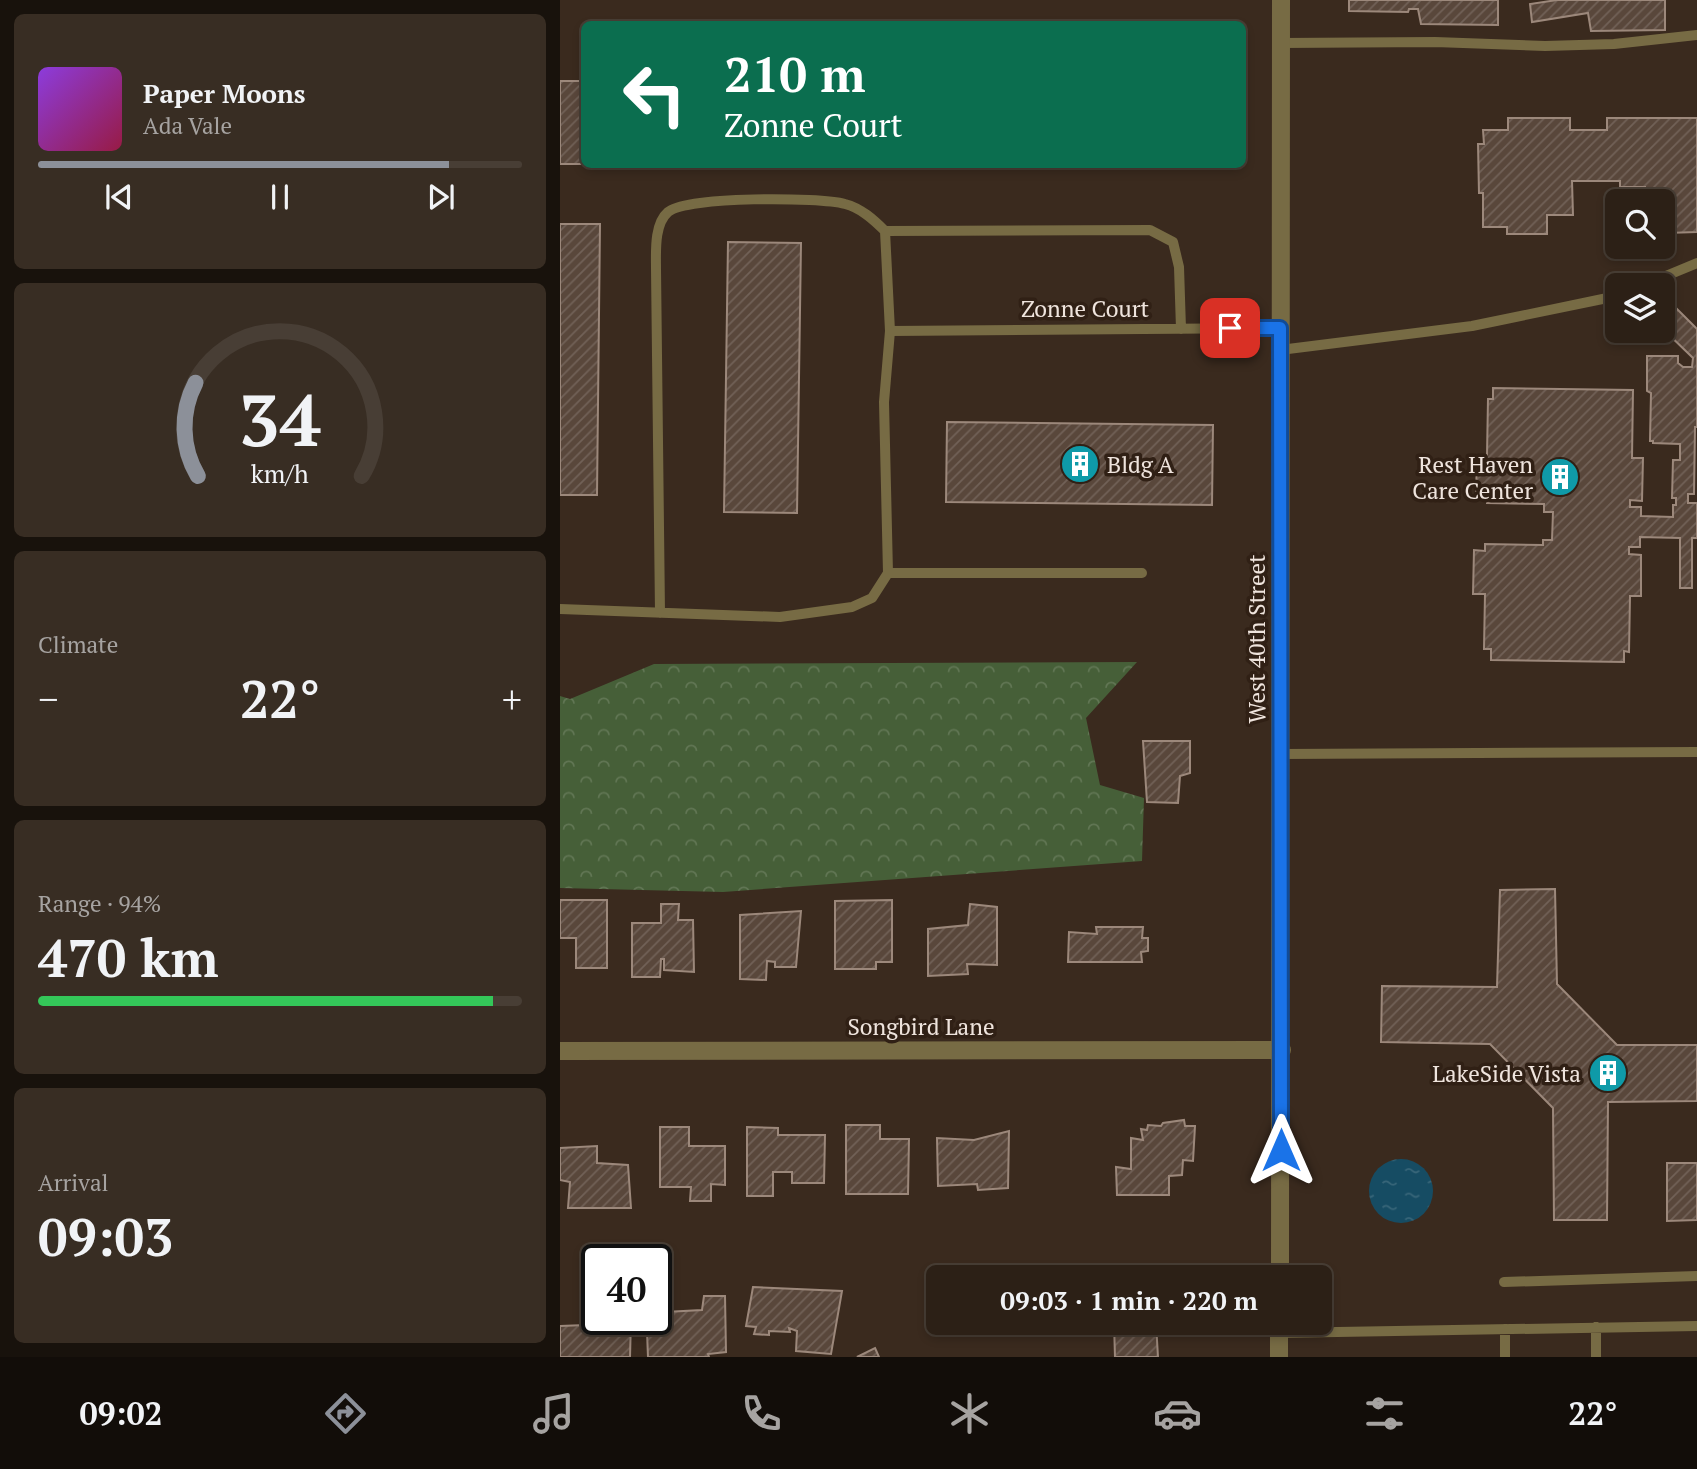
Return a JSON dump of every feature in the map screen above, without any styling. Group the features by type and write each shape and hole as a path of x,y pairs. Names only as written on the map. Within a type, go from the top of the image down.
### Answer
{"street":[{"name":"West 40th Street","path":"1280,1265 1281,0"},
{"name":"Songbird Lane","path":"560,1051 1282,1050"},
{"path":"1279,1335 1279,1357"}],"lane":[{"path":"1281,43 1545,46 1614,44 1697,34"},
{"path":"660,612 656,269 660,225 668,211 688,204 718,201 829,200 849,204 869,216 885,231 1150,230 1173,242 1179,267 1181,328"},
{"path":"560,609 780,617 852,607 872,598 888,573 884,402 890,331 885,231"},
{"path":"1673,273 1697,263"},
{"path":"1280,350 1472,326 1605,298"},
{"name":"Zonne Court","path":"890,331 1280,328"},
{"path":"888,573 1142,572"},
{"path":"1281,754 1697,752"},
{"path":"1504,1282 1697,1276"},
{"path":"1332,1328 1697,1326"},
{"path":"1596,1328 1596,1357"},
{"path":"1504,1357 1505,1329"}],"green space":[{"path":"1137,662 1086,718 1100,785 1144,798 1142,861 723,892 560,888 560,696 570,699 654,664"}],"water":[{"path":"1401,1159 1413,1161 1424,1168 1431,1179 1431,1203 1424,1214 1413,1221 1401,1223 1389,1221 1378,1214 1371,1203 1369,1191 1371,1179 1378,1168 1389,1161"}],"building":[{"path":"1349,0 1498,0 1498,25 1421,24 1418,9 1409,9 1408,12 1349,11"},
{"path":"1557,0 1665,0 1665,30 1591,31 1588,13 1532,22 1530,4"},
{"path":"560,81 581,81 581,164 560,164"},
{"path":"1508,118 1570,118 1570,130 1607,130 1607,118 1697,118 1697,232 1675,233 1675,189 1620,187 1620,181 1572,181 1573,215 1547,215 1547,234 1507,234 1507,227 1483,227 1478,144 1484,144 1483,130 1508,130"},
{"path":"560,224 600,224 597,495 560,495"},
{"path":"728,242 801,243 797,513 724,512"},
{"name":"Rest Haven Care Center","path":"1675,307 1697,329 1694,494 1688,494 1688,503 1697,503 1697,538 1692,538 1692,588 1680,588 1680,538 1640,537 1640,547 1629,547 1629,554 1641,555 1641,596 1630,596 1629,652 1624,651 1624,662 1491,660 1491,649 1484,649 1485,594 1473,594 1474,550 1485,551 1485,544 1543,545 1543,540 1552,540 1553,512 1544,512 1544,504 1487,503 1487,497 1476,497 1477,455 1487,455 1488,399 1493,399 1493,388 1633,390 1632,458 1643,458 1642,501 1630,500 1630,507 1641,507 1641,516 1673,517 1676,498 1672,498 1673,460 1680,460 1680,444 1650,441 1651,393 1647,391 1647,356 1678,356 1678,363 1683,367 1692,367 1693,358 1675,341"},
{"name":"Bldg A","path":"947,422 1213,425 1212,505 946,502"},
{"path":"1143,741 1190,741 1190,773 1180,776 1178,803 1147,802"},
{"name":"LakeSide Vista","path":"1555,889 1557,984 1617,1045 1697,1045 1697,1101 1608,1102 1607,1220 1554,1220 1553,1108 1490,1044 1381,1042 1382,986 1497,987 1500,890"},
{"path":"560,900 607,900 607,968 576,968 576,938 560,938"},
{"path":"892,900 892,962 876,962 876,969 835,969 835,901"},
{"path":"661,904 679,904 678,920 693,920 694,972 664,970 664,959 661,959 660,977 632,977 632,923 661,923"},
{"path":"970,904 997,907 997,965 967,964 968,974 928,976 928,929 968,925"},
{"path":"801,911 796,967 775,967 775,962 767,961 766,980 740,979 740,915"},
{"path":"1096,927 1143,927 1142,938 1148,938 1148,951 1141,952 1142,962 1068,962 1069,932 1097,934"},
{"path":"1184,1120 1185,1126 1195,1126 1193,1161 1183,1160 1182,1175 1169,1176 1169,1195 1117,1195 1116,1167 1131,1169 1131,1138 1143,1140 1141,1129 1147,1130 1148,1125 1161,1126 1163,1123"},
{"path":"846,1125 880,1125 880,1139 909,1139 908,1194 846,1194"},
{"path":"660,1127 689,1127 689,1146 725,1146 725,1185 711,1184 711,1201 690,1201 691,1187 660,1187"},
{"path":"747,1127 778,1128 778,1135 825,1135 824,1183 792,1183 792,1172 773,1172 773,1196 747,1196"},
{"path":"1009,1131 1008,1188 978,1190 977,1184 938,1186 937,1138 974,1140"},
{"path":"597,1146 597,1163 628,1165 631,1208 568,1208 570,1182 560,1180 560,1148"},
{"path":"1667,1163 1697,1163 1697,1220 1667,1221"},
{"path":"753,1287 842,1291 831,1354 796,1351 797,1331 789,1328 790,1332 769,1331 769,1335 754,1334 756,1327 746,1326"},
{"path":"704,1296 725,1296 726,1352 708,1354 709,1357 648,1357 647,1335 672,1335 672,1312 702,1310"},
{"path":"581,1325 581,1335 631,1335 630,1357 560,1357 560,1326"},
{"path":"1114,1335 1157,1335 1158,1357 1115,1357"},
{"path":"875,1348 879,1357 857,1357"}],"place":[{"name":"Bldg A","path":"1080,464"},
{"name":"Rest Haven Care Center","path":"1560,477"},
{"name":"LakeSide Vista","path":"1608,1073"}],"route":[{"path":"1230,328 1280,328 1281,1150"}]}
